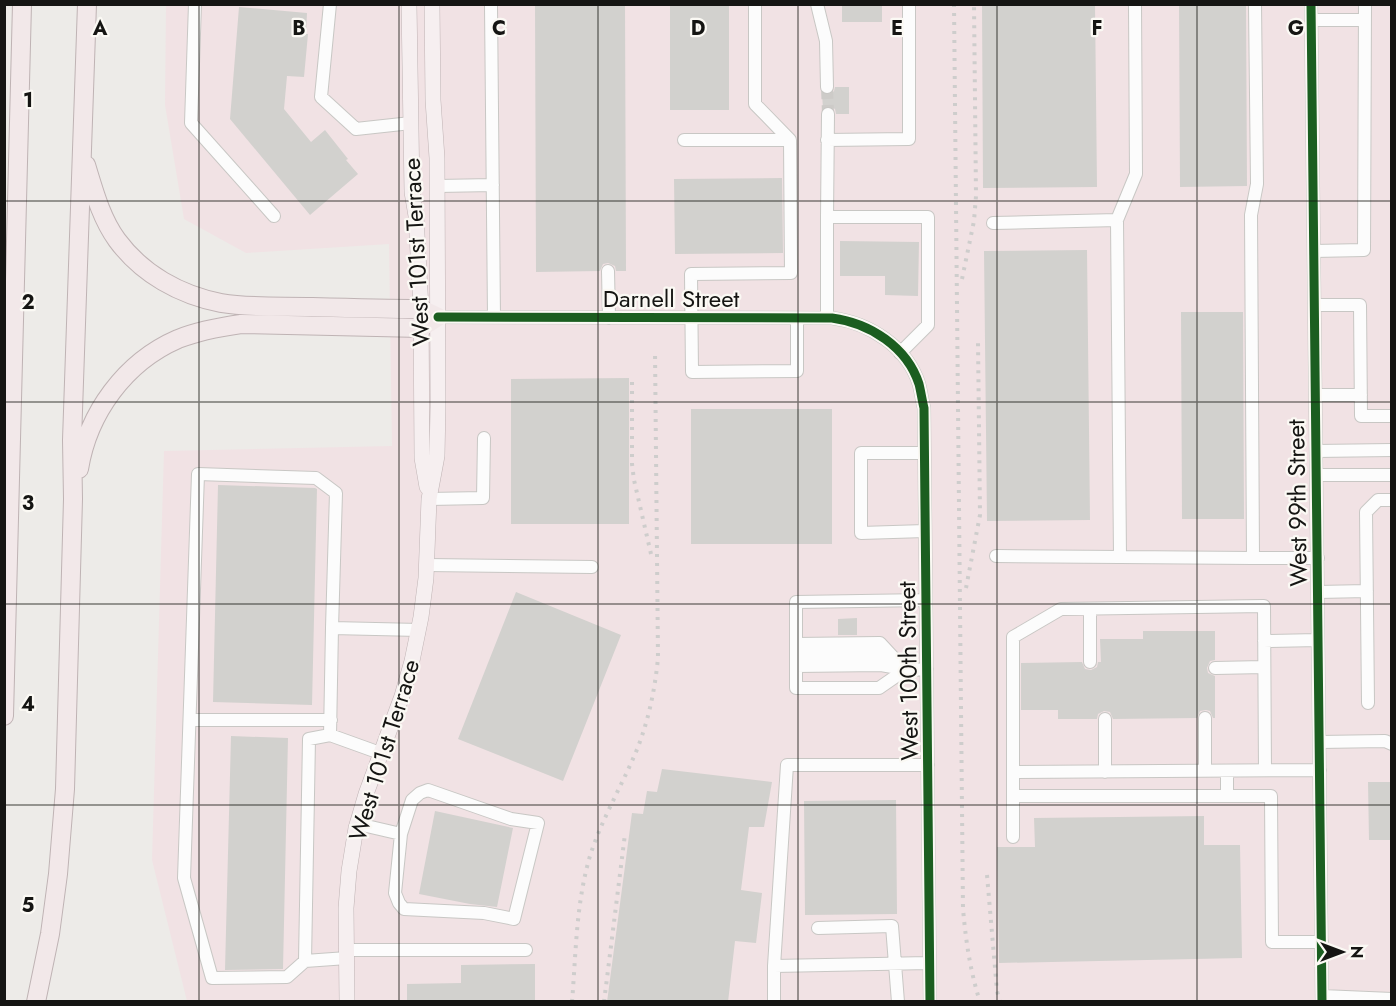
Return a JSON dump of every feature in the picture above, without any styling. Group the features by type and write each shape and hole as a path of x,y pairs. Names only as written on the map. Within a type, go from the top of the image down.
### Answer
{"highway":[{"path":"4,716 22,4"},
{"path":"36,1002 50,934 63,820 74,499 72,440 87,4"},
{"path":"82,155 102,214 117,240 141,266 180,290 221,303 422,309 438,317"},
{"path":"74,499 81,455 96,415 124,377 160,348 180,338 203,331 241,324 421,328 438,317"}],"main road":[{"name":"West 101st Terrace","path":"409,4 412,192 416,216 422,309 422,458 429,499"},
{"name":"West 101st Terrace","path":"347,1002 346,908 349,871 366,794 402,696 419,630 427,565 429,499 437,456 438,186 433,100 432,4"}],"street":[{"path":"195,4 191,123 274,216"},
{"path":"330,4 321,97 356,129 411,123"},
{"path":"755,4 755,104 790,140 790,273 691,274 692,372 797,371 797,318"},
{"path":"817,4 826,40 827,87"},
{"path":"827,140 909,139 909,4"},
{"path":"1120,557 1117,220 1136,174 1135,4"},
{"path":"1253,558 1251,215 1257,184 1255,4"},
{"name":"West 99th Street","path":"1311,4 1322,999"},
{"path":"1314,250 1364,250 1365,4"},
{"path":"491,6 494,317"},
{"path":"1311,20 1364,20"},
{"path":"827,318 828,114"},
{"path":"684,140 790,140"},
{"path":"438,186 493,185"},
{"path":"827,217 928,217 928,325 898,350"},
{"path":"993,223 1117,220"},
{"path":"608,271 609,318"},
{"path":"1315,305 1360,304 1361,416 1392,416"},
{"name":"Darnell Street","path":"438,317 827,318 846,320 867,327 898,350"},
{"name":"West 100th Street","path":"898,350 909,363 918,383 924,408 930,1002"},
{"path":"1316,395 1361,395"},
{"path":"429,499 483,498 484,438"},
{"path":"1316,451 1392,450"},
{"path":"924,453 861,453 861,533 925,531"},
{"path":"330,735 336,493 316,478 198,474 184,878 212,978 288,977 305,961 347,954 526,950"},
{"path":"1317,475 1392,475"},
{"path":"1368,703 1366,512 1378,500 1392,500"},
{"path":"996,556 1318,558"},
{"path":"427,565 592,567"},
{"path":"1318,592 1366,591"},
{"path":"905,670 879,688 796,688 796,602 926,600"},
{"path":"1013,837 1013,637 1061,609 1264,606 1265,770"},
{"path":"1090,609 1090,662"},
{"path":"332,628 419,630"},
{"path":"1264,641 1318,640"},
{"path":"796,655 880,643 905,670"},
{"path":"796,655 905,670 927,669"},
{"path":"1215,668 1264,668"},
{"path":"1205,718 1205,771"},
{"path":"1105,719 1105,772"},
{"path":"190,720 331,720"},
{"path":"305,961 309,739 330,735 380,753"},
{"path":"1320,742 1385,741 1392,744"},
{"path":"774,1002 774,966 787,765 928,765"},
{"path":"1013,772 1320,770"},
{"path":"1227,771 1227,796"},
{"path":"428,790 511,819 538,823 514,919 484,913 404,909 395,893 401,834 412,800 428,790"},
{"path":"1013,796 1271,796 1272,942 1322,942"},
{"path":"358,824 401,834"},
{"path":"818,927 892,926 898,1002"},
{"path":"774,966 930,963"},
{"path":"1322,999 1392,999"}],"shaded area":[{"path":"166,5 1391,5 1391,1001 187,1001 152,860 164,451 392,446 389,244 246,253 184,219 165,105"}],"building":[{"path":"535,4 625,4 626,271 616,271 615,266 608,263 603,264 600,271 536,272"},
{"path":"670,4 729,4 729,110 670,110"},
{"path":"842,4 882,4 882,22 842,22"},
{"path":"982,4 1095,4 1097,187 983,188"},
{"path":"1179,4 1246,4 1247,186 1180,187"},
{"path":"239,7 307,13 306,34 308,34 304,77 287,76 284,109 311,142 325,130 358,174 310,215 230,119"},
{"path":"835,87 849,87 849,114 836,114 835,109 829,106 823,108 822,94 831,94"},
{"path":"782,178 783,253 675,254 674,179"},
{"path":"840,241 919,242 918,296 885,295 885,276 840,276"},
{"path":"1087,250 1090,520 987,521 984,251"},
{"path":"1181,312 1243,312 1244,519 1182,519"},
{"path":"629,378 629,524 511,524 511,379"},
{"path":"691,409 832,409 832,544 691,544"},
{"path":"218,485 317,489 312,705 213,702"},
{"path":"516,592 621,635 563,781 458,739"},
{"path":"857,618 857,635 838,635 838,619"},
{"path":"1143,631 1215,631 1215,660 1210,661 1207,668 1208,673 1215,676 1215,718 1210,711 1206,710 1200,711 1197,718 1113,719 1110,712 1104,711 1098,714 1097,719 1058,719 1058,710 1021,710 1021,663 1082,662 1085,669 1091,670 1097,667 1098,662 1101,662 1100,639 1143,639"},
{"path":"231,736 288,738 283,969 225,970"},
{"path":"662,769 772,782 764,827 749,827 741,890 762,893 756,943 735,941 728,1002 607,1002 632,813 643,814 647,791 657,792"},
{"path":"1368,782 1392,782 1392,840 1369,840"},
{"path":"896,800 897,914 805,915 804,801"},
{"path":"435,811 513,828 497,907 419,894"},
{"path":"1204,816 1204,845 1240,845 1242,958 999,963 997,847 1035,847 1034,818"},
{"path":"535,964 535,1002 407,1002 407,984 461,983 461,965"}],"tunnel":[{"path":"827,87 828,114"}],"railway":[{"path":"954,4 963,909 969,956 980,1002"},
{"path":"962,279 974,221 976,196 974,4"},
{"path":"966,588 980,515 978,341"},
{"path":"572,1002 577,928 585,874 600,828 642,736 657,670 655,351"},
{"path":"632,382 632,464 651,554"},
{"path":"604,1002 625,834"},
{"path":"987,875 997,991 1000,1002"}],"cycle path":[{"path":"1311,4 1322,1002"},
{"path":"438,317 832,318 873,331 896,348 906,359 919,384 924,408 930,1002"}]}
